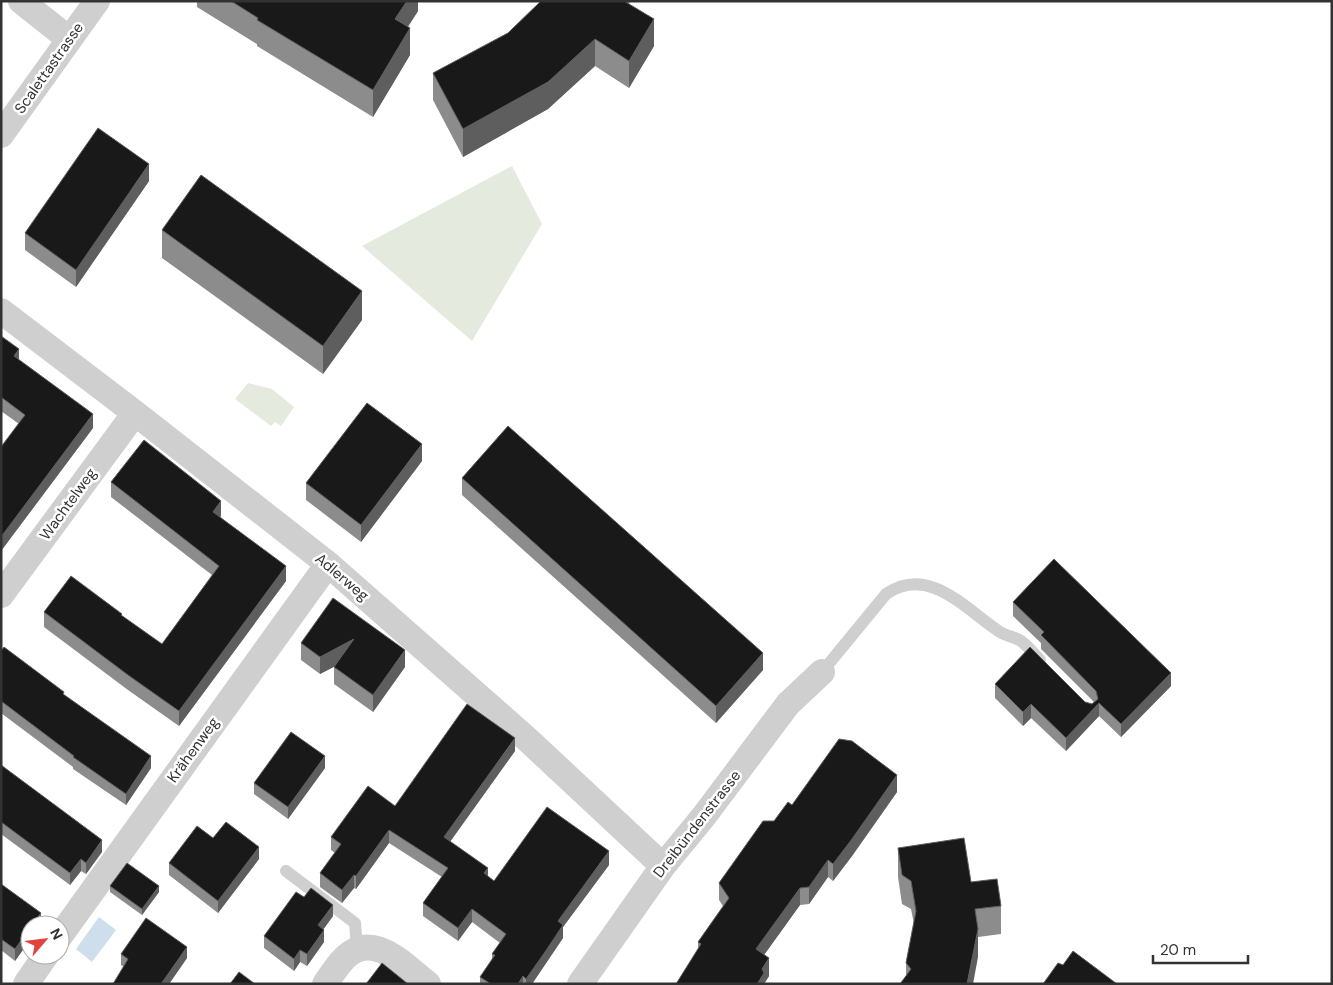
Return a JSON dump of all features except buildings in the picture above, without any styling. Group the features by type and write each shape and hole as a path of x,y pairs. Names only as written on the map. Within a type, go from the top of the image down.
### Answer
{"street":[{"path":"21,1 69,39"},
{"name":"Scalettastrasse","path":"1,135 97,1"},
{"name":"Adlerweg","path":"1,311 328,564 528,740 663,866"},
{"name":"Wachtelweg","path":"1,595 135,413"},
{"name":"Krähenweg","path":"70,922 328,564"},
{"name":"Dreibündenstrasse","path":"580,984 663,866 704,816 788,704 822,672"},
{"path":"325,984 342,960 357,949 369,946 383,950 428,984"},
{"path":"26,984 39,965"}],"lane":[{"path":"822,672 886,594 896,587 914,584 925,584 942,590 1002,634 1022,641 1049,669"},
{"path":"286,871 355,923 357,949"}],"shaded area":[{"path":"512,166 542,224 472,341 362,246"},
{"path":"248,383 272,389 294,407 281,426 275,422 271,426 235,399"}],"water":[{"path":"99,917 116,930 92,962 76,949"}]}
